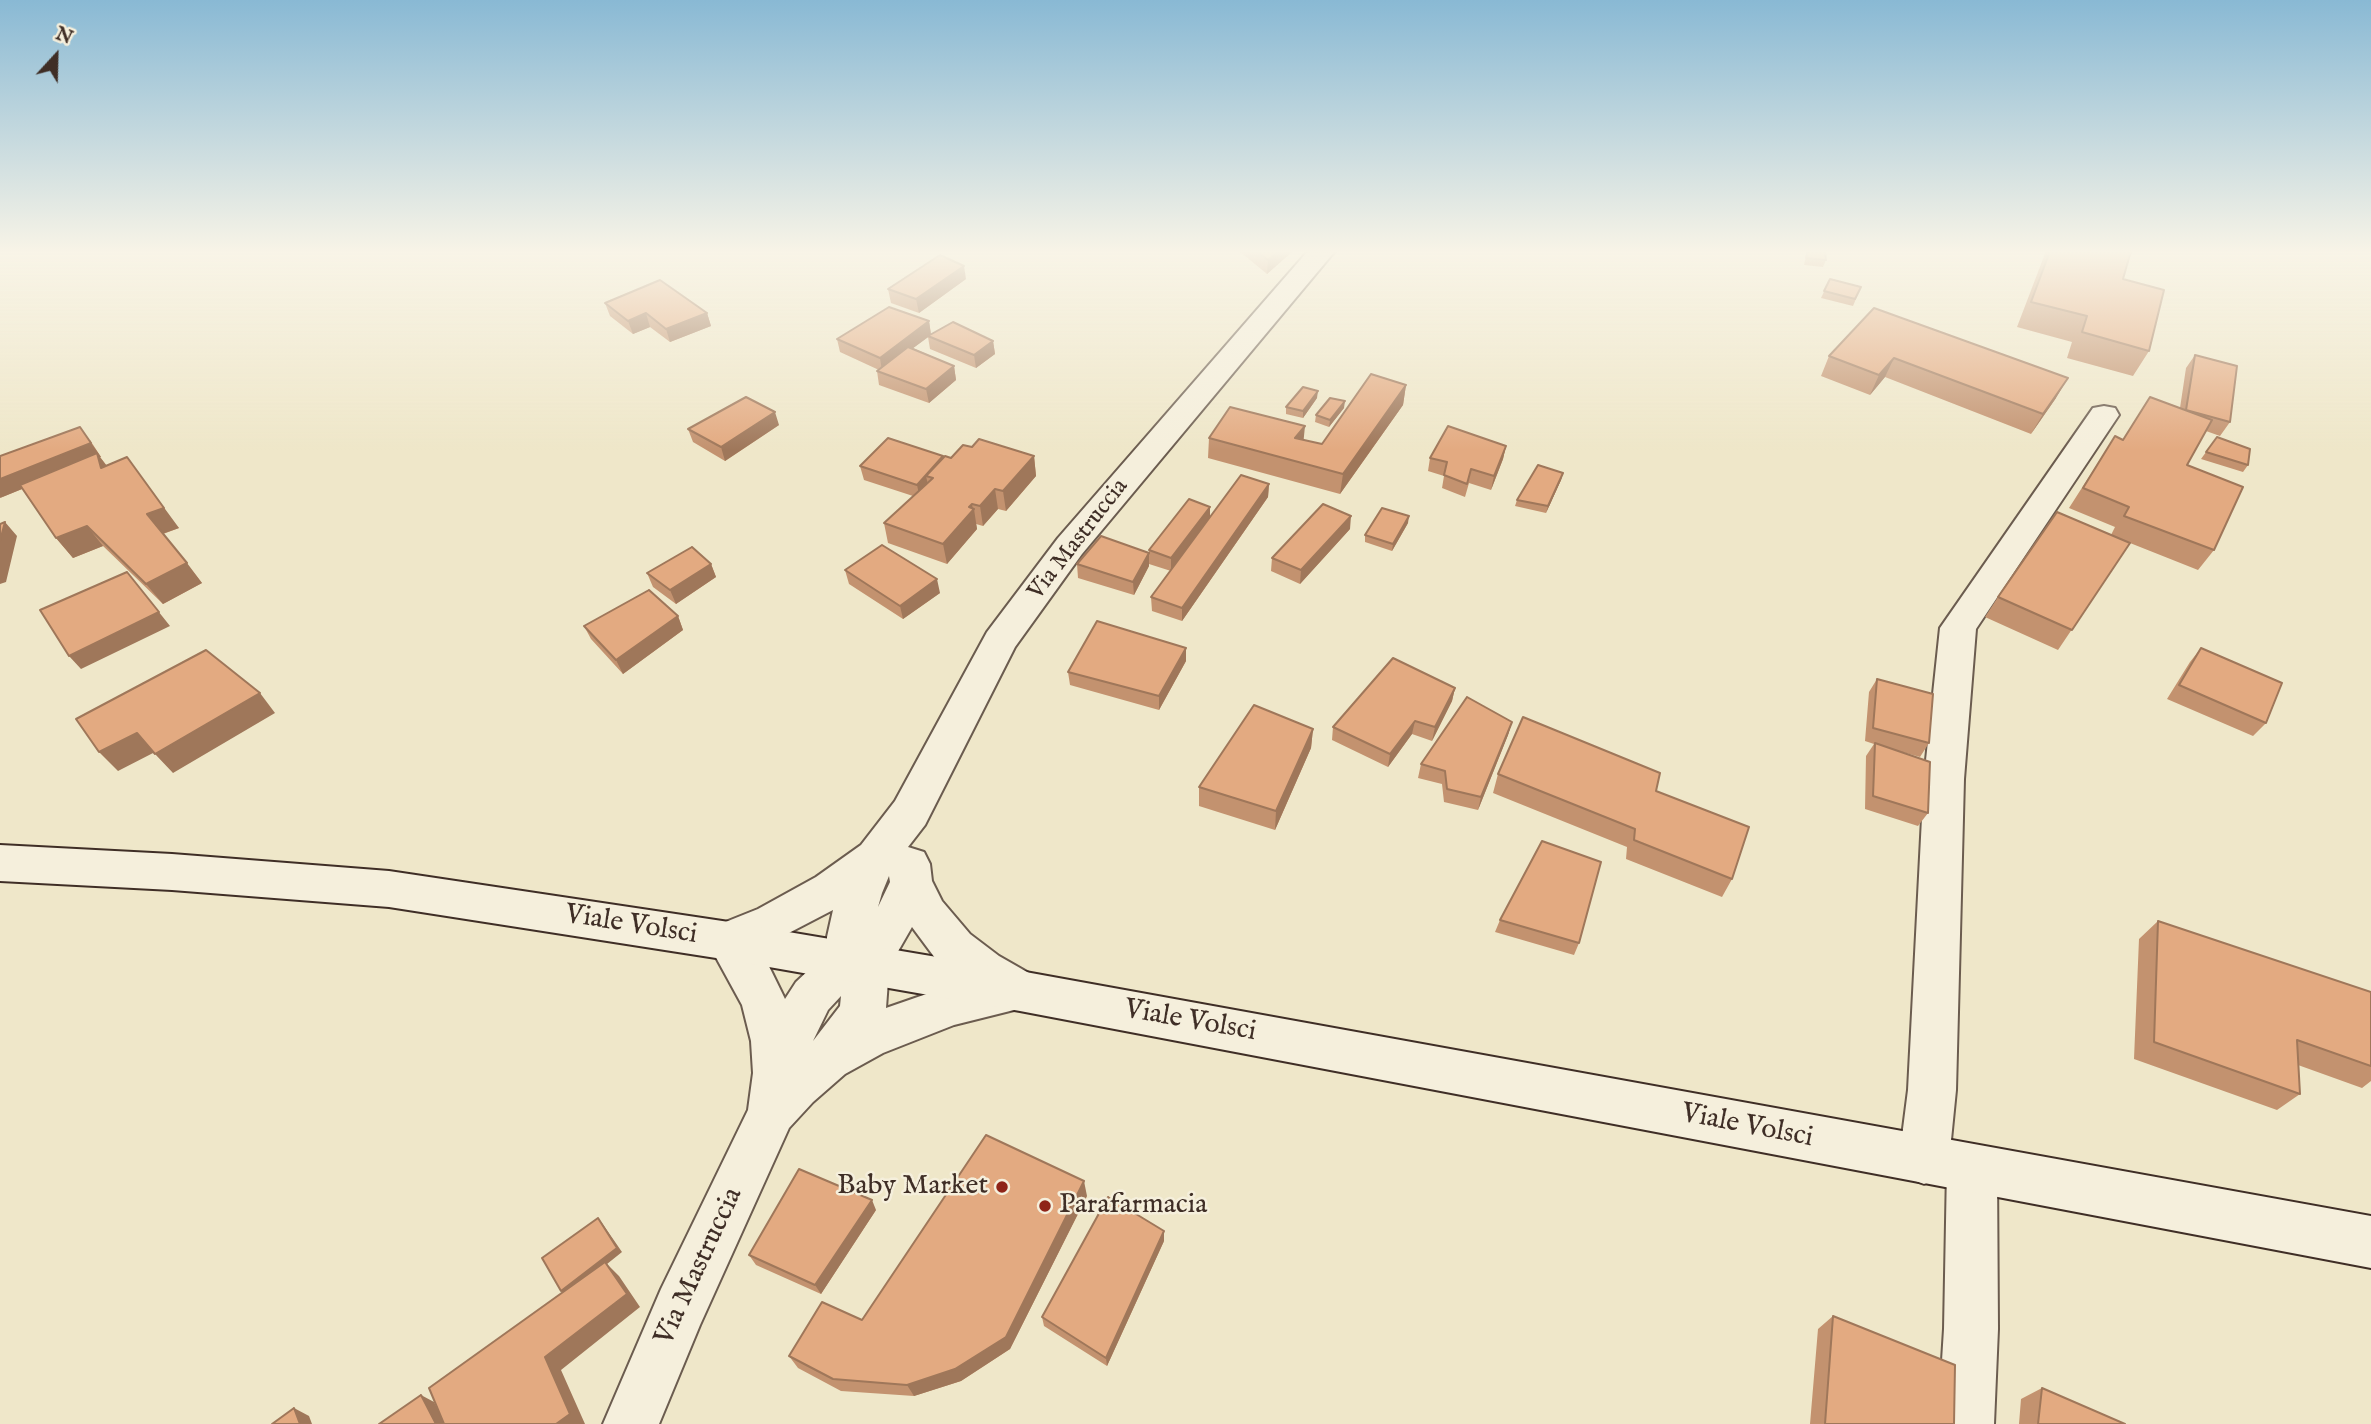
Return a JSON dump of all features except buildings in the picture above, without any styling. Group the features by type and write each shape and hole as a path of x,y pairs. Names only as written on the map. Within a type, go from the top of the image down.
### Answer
{"street":[{"name":"Via Mastruccia","path":"876,857 910,813 1000,641 1070,546 1265,317"},
{"path":"1966,1424 1971,1329 1948,1165 1932,1090 1944,779 1958,628 2104,415"},
{"path":"775,1092 799,1018 812,996 828,979 859,962 890,928 911,882 910,813"},
{"path":"775,1092 774,1041 765,1004 746,965 729,941 803,907 876,857"},
{"path":"775,1092 796,1086 827,1060 849,1034 863,1011 859,962 849,937 859,893 876,857"},
{"name":"Viale Volsci","path":"0,863 172,872 389,889 729,941 1020,991 2371,1242"},
{"path":"911,882 927,914 954,947 983,970 1020,991"},
{"path":"827,1060 866,1038 923,1015 954,1004 1020,991"},
{"name":"Via Mastruccia","path":"631,1424 775,1092"}],"place":[{"name":"Baby Market","path":"1002,1187"},
{"name":"Parafarmacia","path":"1045,1206"}]}
